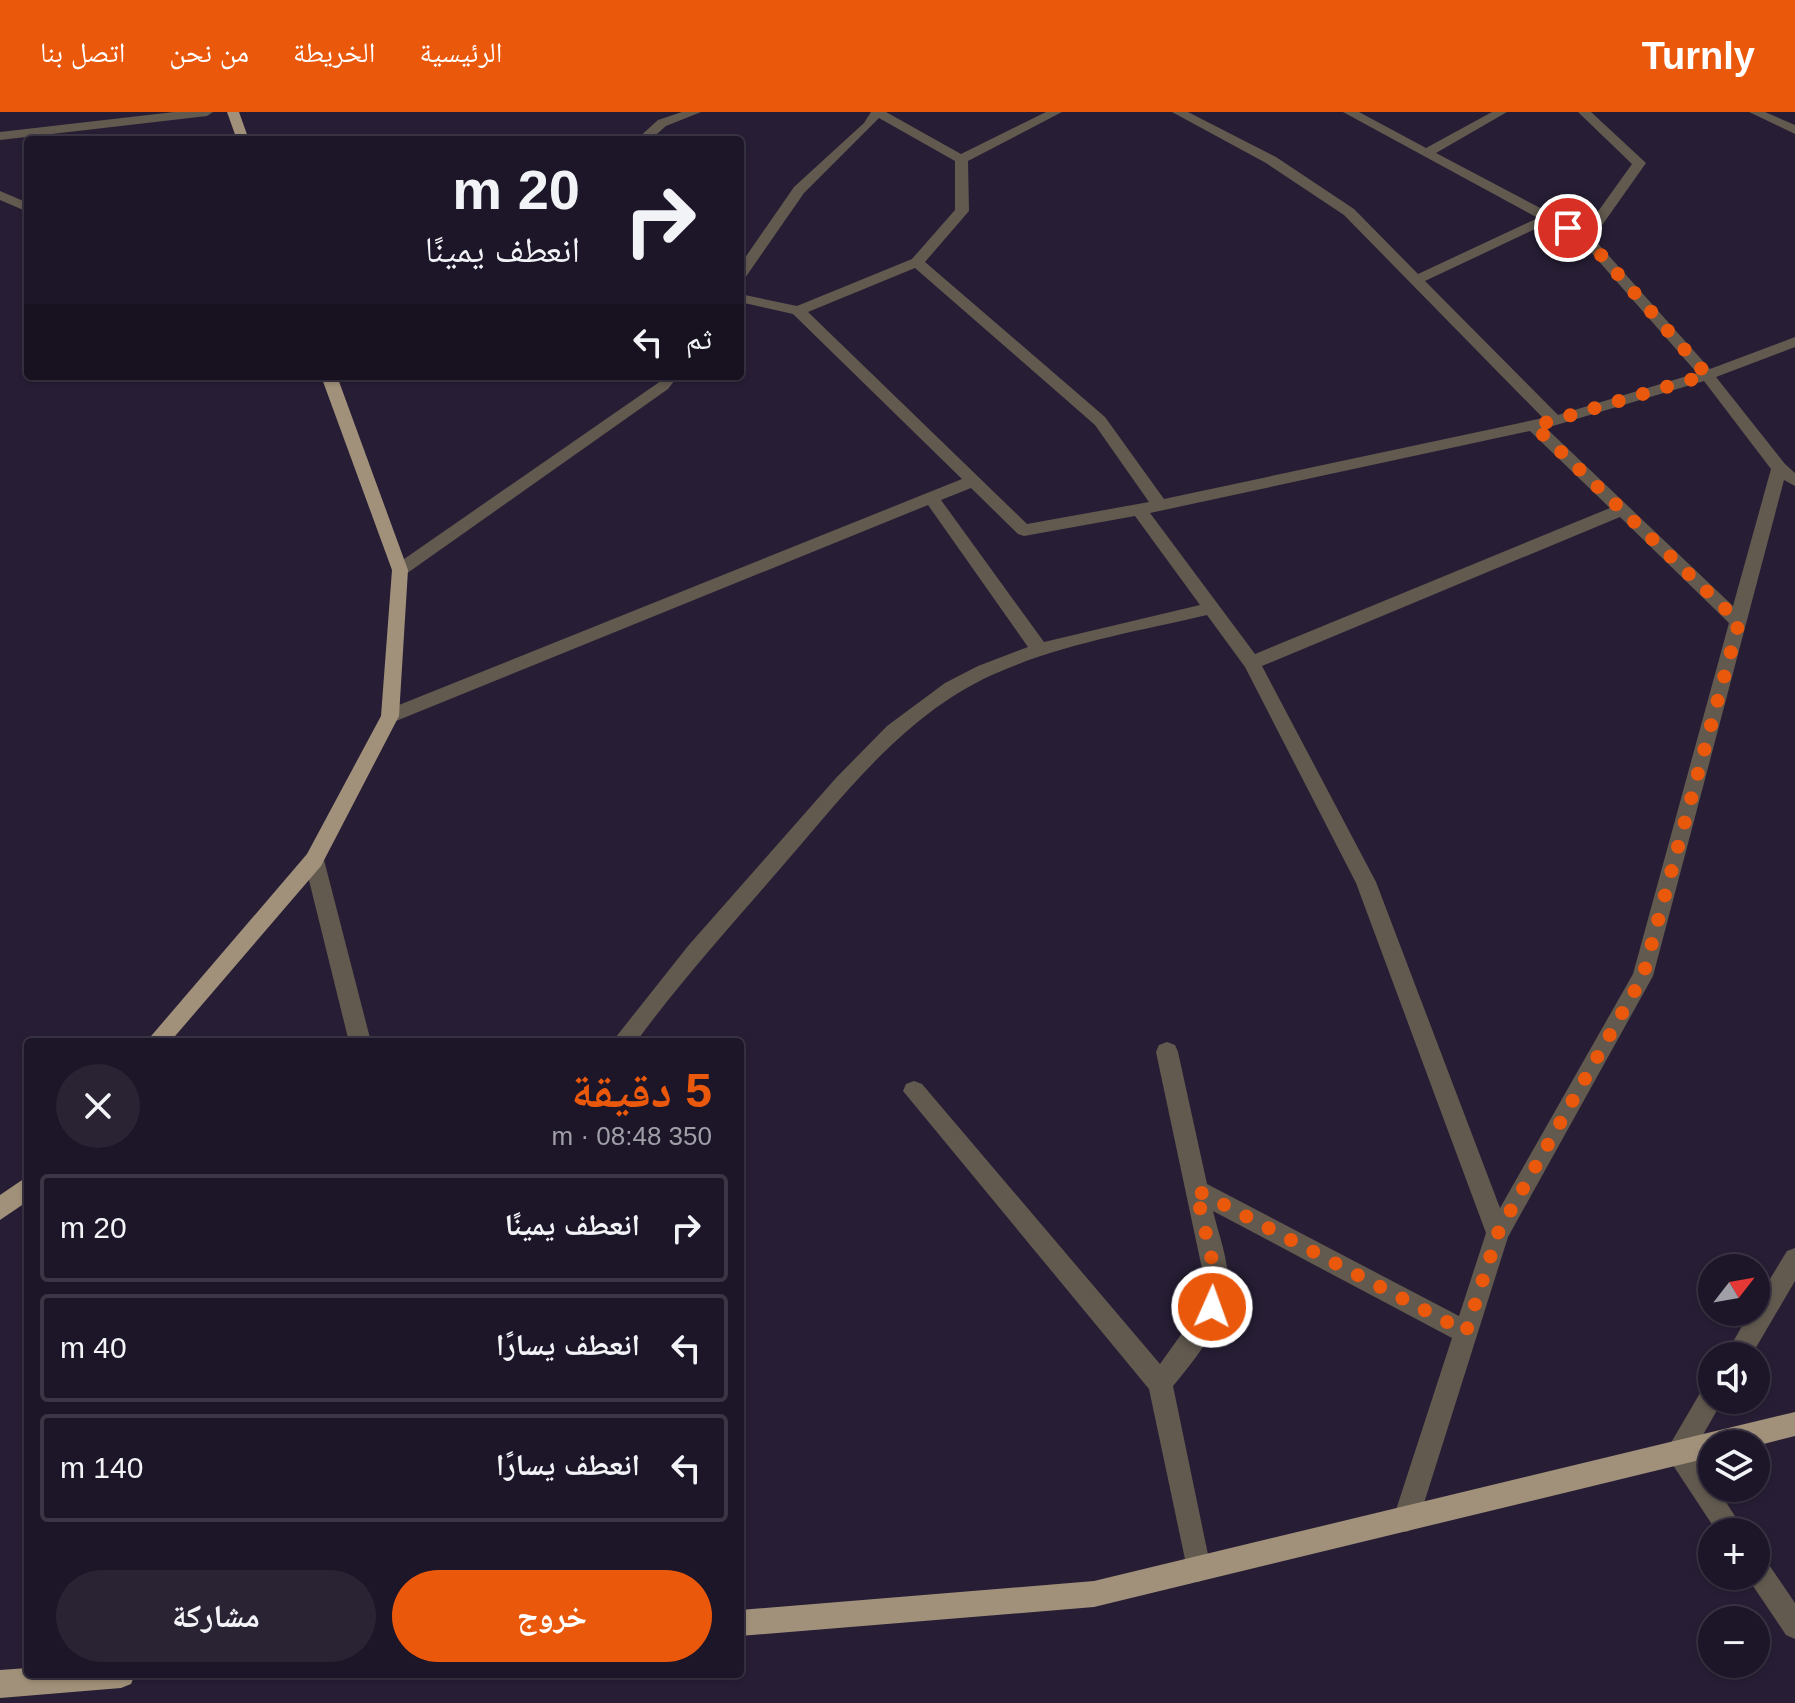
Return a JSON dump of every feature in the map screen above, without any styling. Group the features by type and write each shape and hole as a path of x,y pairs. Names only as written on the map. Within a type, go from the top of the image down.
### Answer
{"main road":[{"path":"233,112 242,136"},
{"path":"160,1038 314,860 390,716 400,570 330,380"},
{"path":"0,1209 24,1190"},
{"path":"1770,1430 1795,1424"},
{"path":"744,1623 1094,1594 1698,1448"},
{"path":"0,1684 73,1678"}],"street":[{"path":"0,136 207,112"},
{"path":"645,136 659,117 695,112"},
{"path":"744,269 799,190 869,125 877,112 961,159"},
{"path":"961,159 1056,112"},
{"path":"1178,112 1271,160 1349,212 1555,421"},
{"path":"1349,112 1586,238 1707,375 1787,474 1739,622 1643,976 1498,1233 1406,1519"},
{"path":"1427,153 1501,112"},
{"path":"1584,112 1639,163 1586,238"},
{"path":"1755,112 1795,130"},
{"path":"798,311 917,262 962,211 961,159"},
{"path":"0,195 24,206"},
{"path":"1416,280 1549,218"},
{"path":"917,262 1100,421 1160,505"},
{"path":"744,299 798,311 1024,530 1139,510 1555,421 1707,375 1795,342"},
{"path":"400,570 663,386 667,380"},
{"path":"1534,426 1739,622"},
{"path":"390,716 973,481"},
{"path":"931,498 1039,649"},
{"path":"1139,510 1252,663 1366,882 1498,1233"},
{"path":"1252,663 1622,510"},
{"path":"626,1038 657,995 883,739 931,700 982,671 1039,649 1212,608"},
{"path":"314,860 359,1038"},
{"path":"1160,1383 1200,1334 1212,1307 1216,1278 1167,1052"},
{"path":"914,1091 1160,1383 1198,1569"},
{"path":"1196,1190 1466,1332"},
{"path":"1745,1342 1795,1259"},
{"path":"1702,1414 1678,1453 1722,1518"},
{"path":"1770,1589 1795,1626"}],"route":[{"path":"1212,1307 1216,1278 1196,1190 1466,1332 1498,1233 1643,976 1739,622 1534,426 1707,375 1586,238 1568,228"}]}
